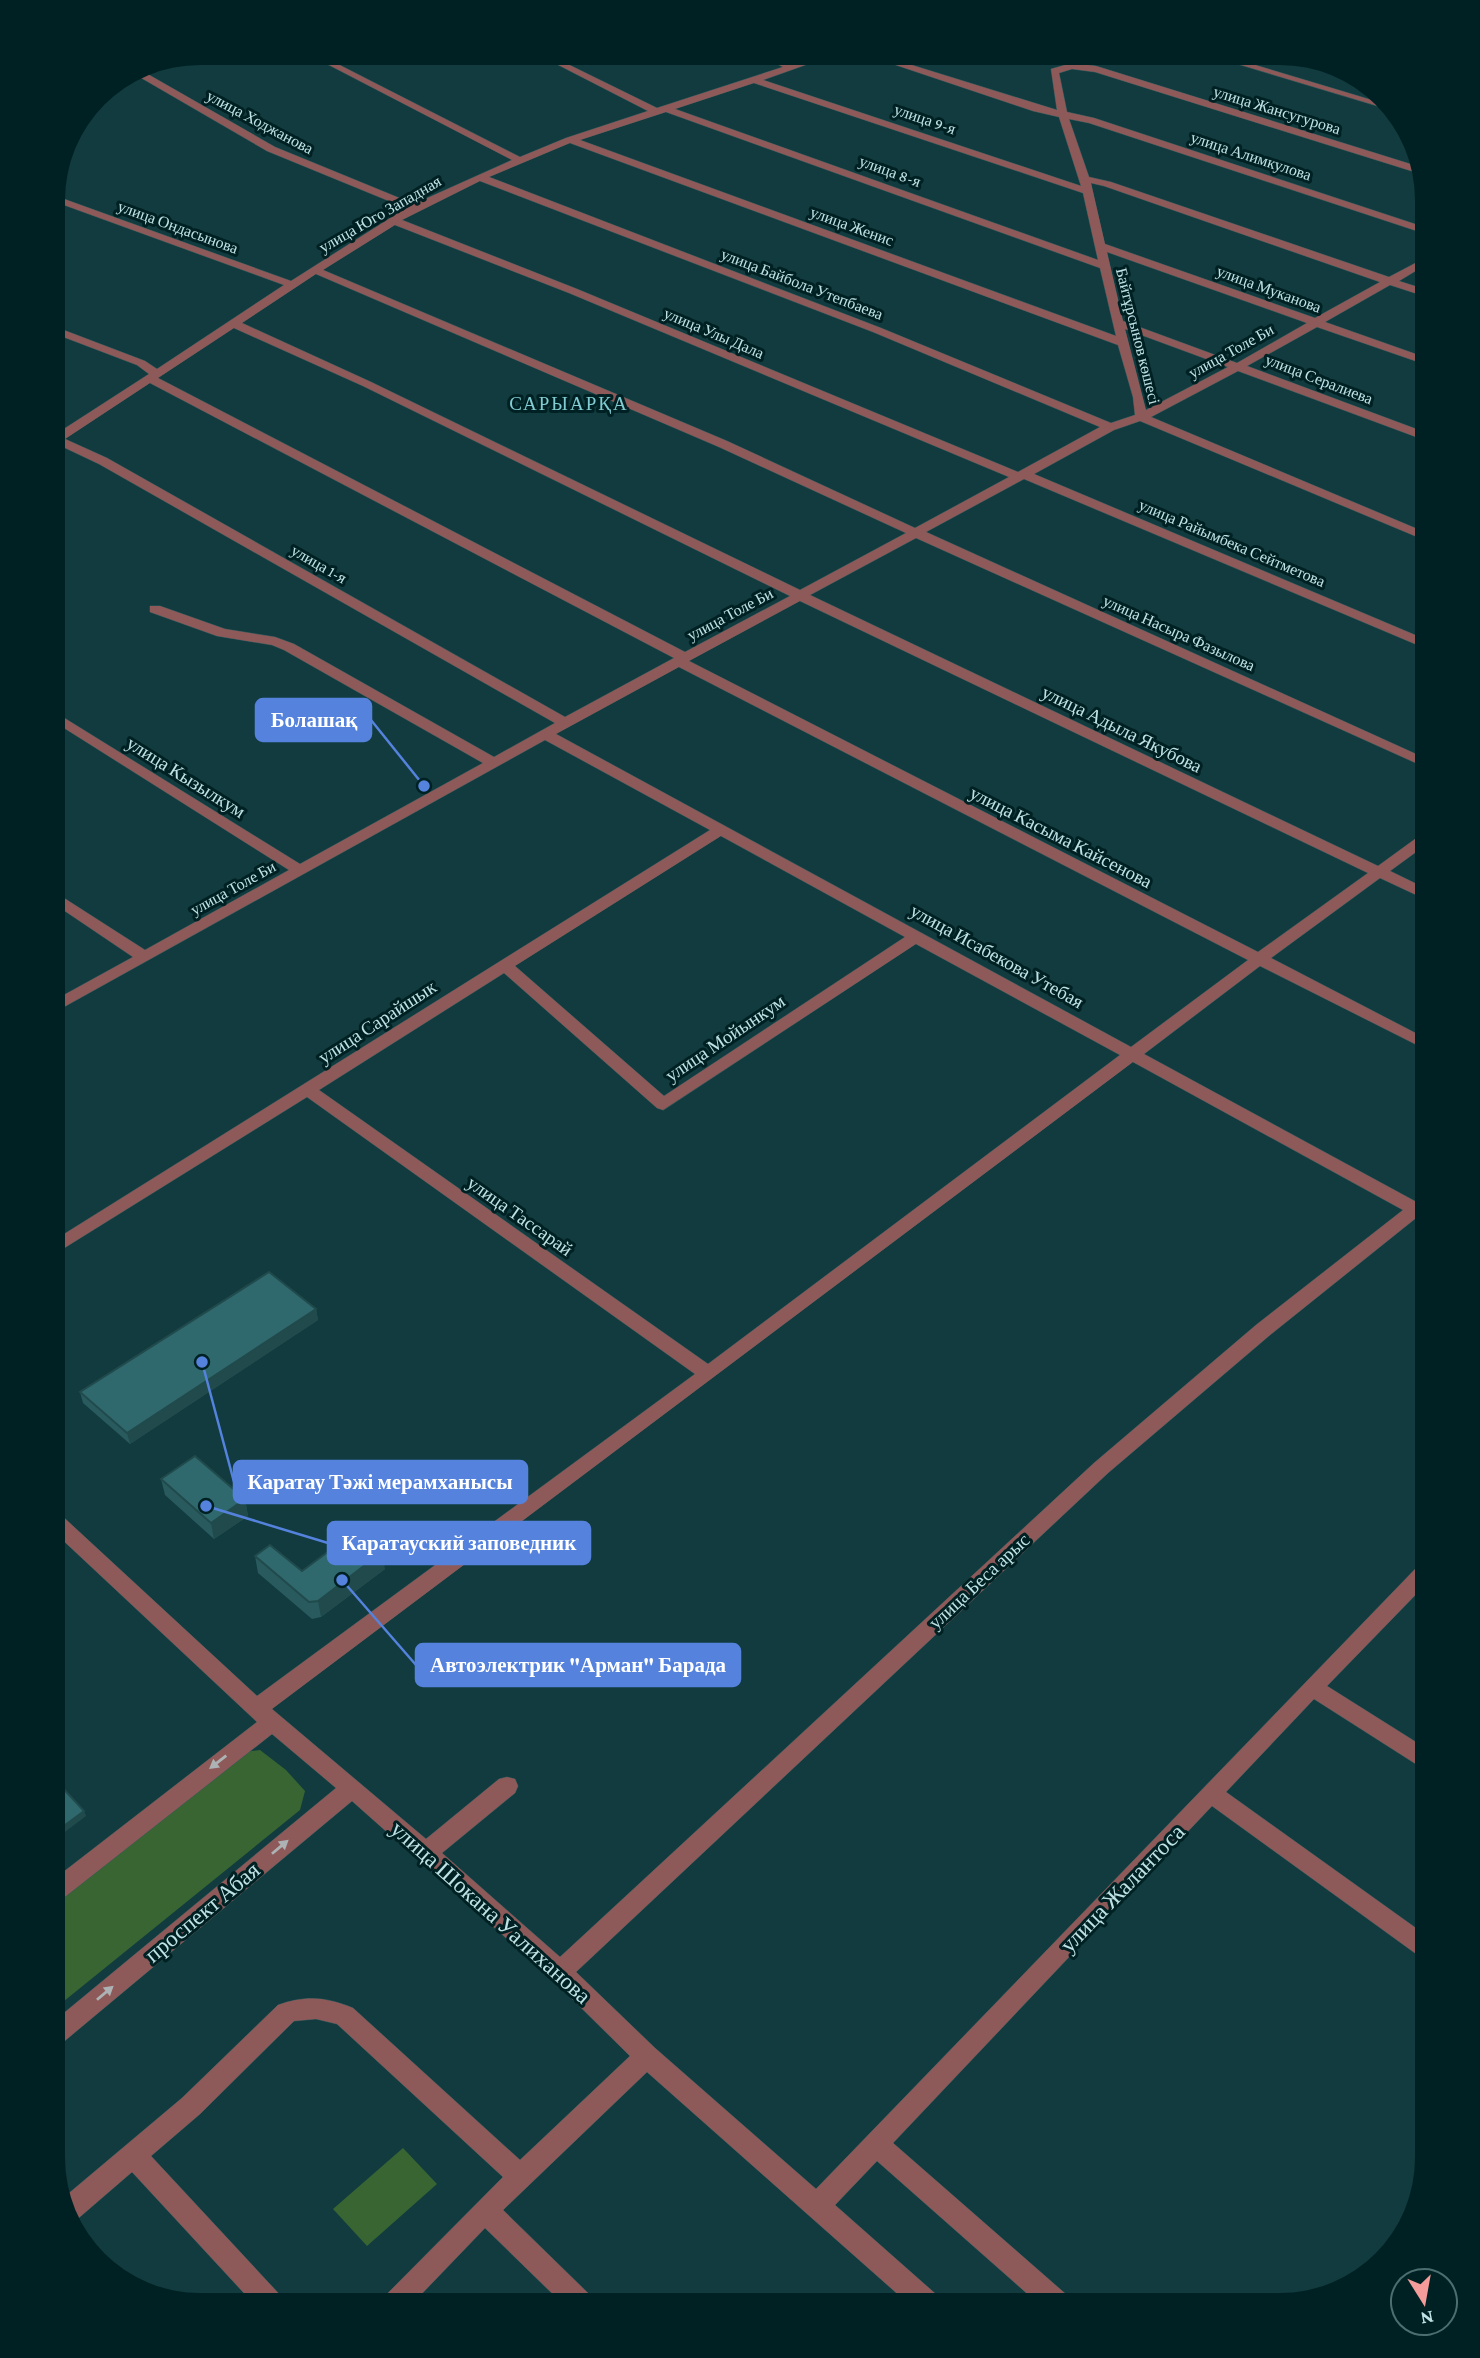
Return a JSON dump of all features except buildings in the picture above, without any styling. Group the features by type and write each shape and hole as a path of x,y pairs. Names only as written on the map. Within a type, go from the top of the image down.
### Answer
{"street":[{"path":"335,65 519,160"},
{"name":"улица 8-я","path":"564,65 659,110 1104,266"},
{"path":"786,65 790,67"},
{"name":"улица Юго Западная","path":"65,433 414,208 569,140 796,65"},
{"name":"улица Алимкулова","path":"901,65 1035,109 1098,122 1415,227"},
{"name":"Байтұрсынов көшесі","path":"1058,65 1059,69 1054,71 1054,79 1086,185 1123,343 1139,397 1141,417 1415,532"},
{"path":"1246,65 1375,104"},
{"name":"улица Жансугурова","path":"1059,69 1083,66 1412,169"},
{"name":"улица Ходжанова","path":"145,76 271,149 414,208"},
{"name":"улица 9-я","path":"752,79 1086,185 1107,184 1415,290"},
{"name":"улица Женис","path":"569,140 1123,343"},
{"name":"улица Байбола Утепбаева","path":"480,177 877,330 1110,427"},
{"name":"улица Ондасынова","path":"65,202 293,285"},
{"name":"улица Улы Дала","path":"396,221 561,286 1021,476"},
{"name":"улица Муканова","path":"1100,246 1415,358"},
{"name":"улица Толе Би","path":"65,1001 682,659 1110,427 1141,417 1239,366 1415,268"},
{"name":"улица Насыра Фазылова","path":"315,270 723,444 1415,759"},
{"name":"улица Адыла Якубова","path":"233,323 367,384 801,596 1415,889"},
{"name":"улица Сералиева","path":"1119,323 1415,432"},
{"name":"улица Касыма Кайсенова","path":"65,333 141,363 153,375 682,659 1258,960 1415,1039"},
{"name":"улица 1-я","path":"65,446 103,461 565,723"},
{"name":"улица Райымбека Сейтметова","path":"1021,476 1415,640"},
{"path":"155,609 222,633 275,641 289,647 494,763"},
{"name":"улица Кызылкум","path":"65,723 300,871"},
{"name":"улица Исабекова Утебая","path":"545,734 1415,1209"},
{"name":"улица Сарайшык","path":"65,1242 309,1091 722,829"},
{"path":"65,1883 227,1755 265,1715 708,1374 1258,960 1415,846"},
{"path":"65,904 144,957"},
{"name":"улица Мойынкум","path":"504,965 663,1104 916,936"},
{"name":"улица Тассарай","path":"309,1091 708,1374"},
{"name":"улица Беса арыс","path":"560,1972 1101,1468 1263,1330 1415,1218"},
{"name":"улица Шокана Уалиханова","path":"65,1530 240,1695 352,1788 560,1972 647,2056 915,2293"},
{"name":"улица Жалантоса","path":"817,2206 1415,1582"},
{"path":"1312,1687 1415,1752"},
{"path":"425,1853 508,1786"},
{"name":"проспект Абая","path":"65,2025 352,1788"},
{"path":"1212,1794 1415,1940"},
{"path":"74,2206 191,2106 286,2013 303,2007 327,2007 345,2016 521,2177"},
{"path":"405,2293 485,2210 647,2056"},
{"path":"876,2144 1045,2293"},
{"path":"134,2156 261,2293"},
{"path":"485,2210 570,2293"}],"green space":[{"path":"260,1750 286,1770 305,1791 300,1810 65,2000 65,1886 233,1753"},
{"path":"403,2148 437,2184 367,2246 333,2209"}],"place":[{"name":"Болашақ","path":"424,786"},
{"name":"Каратау Тәжі мерамханысы","path":"202,1362"},
{"name":"Каратауский заповедник","path":"206,1506"},
{"name":"Автоэлектрик \"Арман\" Барада","path":"342,1580"}],"district":[{"name":"САРЫАРҚА","path":"569,403"}]}
